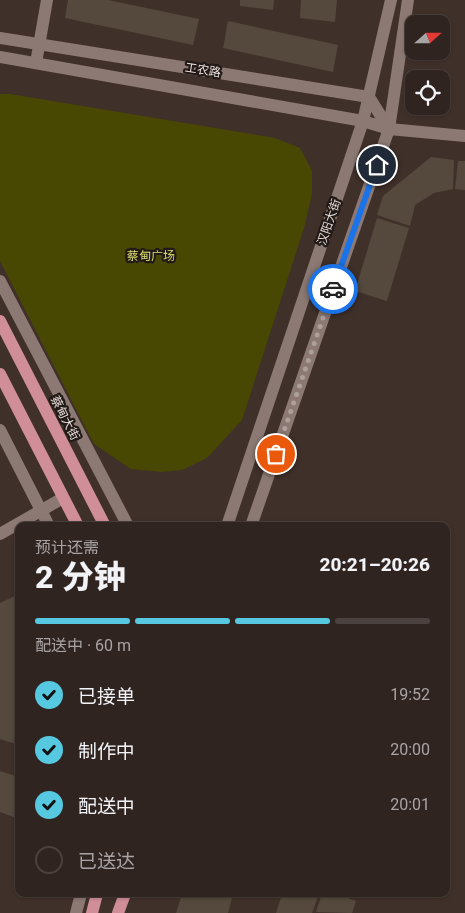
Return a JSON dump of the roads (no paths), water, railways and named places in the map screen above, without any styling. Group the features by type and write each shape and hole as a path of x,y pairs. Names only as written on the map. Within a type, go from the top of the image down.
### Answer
{"main road":[{"name":"蔡甸大街","path":"0,322 103,522"},
{"path":"0,374 76,522"},
{"path":"92,913 96,897"},
{"path":"118,913 124,897"}],"street":[{"path":"36,63 47,0"},
{"name":"汉阳大街","path":"228,522 363,120 391,0"},
{"path":"252,522 389,129 408,0"},
{"name":"工农路","path":"0,38 369,97"},
{"name":"工农路","path":"0,57 363,120 389,129 465,136"},
{"path":"369,97 389,129"},
{"path":"0,281 126,522"},
{"path":"0,430 47,522"},
{"path":"20,522 64,498"},
{"path":"0,534 15,525"},
{"path":"76,913 81,897"}],"park label":[{"name":"蔡甸广场","path":"151,256"}]}
